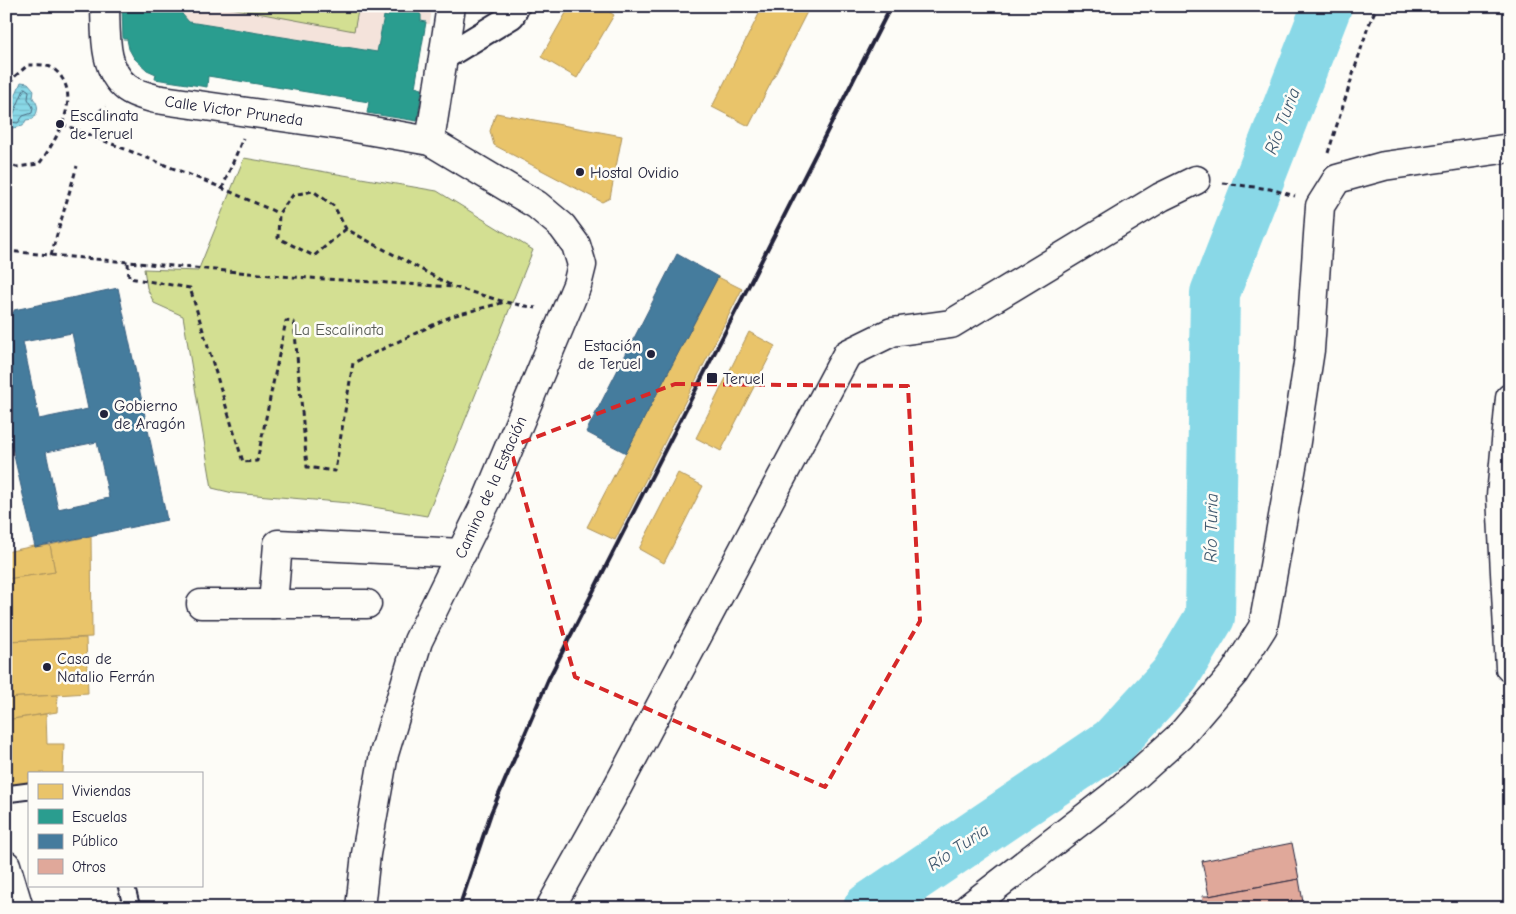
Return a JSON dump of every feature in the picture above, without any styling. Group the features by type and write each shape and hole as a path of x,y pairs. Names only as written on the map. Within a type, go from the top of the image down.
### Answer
{"main road":[{"name":"Calle Victor Pruneda","path":"105,6 111,69 127,88 138,94 156,99 430,141"},
{"path":"430,141 451,6"},
{"name":"Camino de la Estación","path":"360,908 366,854 382,763 399,699 418,641 487,500 577,286 582,264 576,245 562,226 537,205 430,141"},
{"path":"968,908 1114,795 1180,736 1234,674 1263,627 1310,350 1320,206 1337,179 1384,166 1510,148"},
{"path":"550,908 620,782 848,354 892,332 951,324 1160,197 1196,180"},
{"path":"1510,398 1501,496 1510,668"},
{"path":"273,604 278,544 462,553"},
{"path":"201,604 367,604"},
{"path":"6,865 19,908"}],"street":[{"path":"443,58 512,16 517,6"}],"lane":[{"path":"6,794 28,791"},
{"path":"126,886 132,908"}],"path":[{"path":"1328,155 1362,46 1377,6"},
{"path":"6,92 14,77 28,65 48,66 59,74 68,86 69,102 52,146 39,164 16,167 6,161"},
{"path":"222,188 253,114"},
{"path":"62,124 222,188 279,213"},
{"path":"51,255 77,166"},
{"path":"1232,184 1270,189"},
{"path":"346,229 314,256 278,238 279,213 293,195 313,191 334,206 346,229 454,287 505,302 566,313"},
{"path":"6,251 293,277 454,287"},
{"path":"128,263 129,278 190,288 243,462 257,460 286,321 294,322 307,467 335,471 353,363 452,316 505,302"}],"highlighted area":[{"path":"675,384 908,386 920,621 825,787 575,677 510,447"}],"shaded area":[{"path":"122,6 432,6 430,24 426,24 415,87 422,89 417,121 367,113 369,102 208,76 207,87 155,79 155,74 147,70 134,58 127,40 123,39"}],"green space":[{"path":"220,6 359,6 354,31"},
{"name":"La Escalinata","path":"244,158 437,191 533,250 427,516 349,503 233,493 212,488 183,316 154,303 147,288 144,269 198,271"}],"water":[{"path":"21,82 28,83 34,90 33,98 37,111 33,119 26,120 23,126 13,128 6,125 6,118"}],"building: Viviendas":[{"path":"570,6 600,6 614,15 577,78 541,57"},
{"path":"763,6 810,6 749,126 712,107"},
{"name":"Hostal Ovidio","path":"496,113 622,136 610,198 602,202 494,145 490,131"},
{"path":"718,277 742,289 615,540 587,527"},
{"path":"749,332 775,346 721,451 696,438"},
{"path":"678,473 703,486 664,563 639,549"},
{"path":"91,536 92,637 6,641 6,579 55,572 50,545"},
{"path":"50,545 55,572 6,579 6,552 34,546"},
{"name":"Casa de Natalio Ferrán","path":"86,638 88,693 6,698 6,641"},
{"path":"58,695 57,712 6,720 6,698"},
{"path":"46,714 47,744 64,744 63,772 28,772 28,784 8,786 6,778 6,720"}],"building: Escuelas":[{"path":"122,6 182,6 182,14 189,22 377,52 384,16 388,17 396,6 414,6 421,15 421,21 426,22 415,87 422,89 417,121 367,113 369,102 208,76 207,87 155,79 156,74 147,70 134,58 129,49 127,39 123,39"}],"building: Público":[{"name":"Estación de Teruel","path":"677,254 718,277 626,453 586,432"},
{"name":"Gobierno de Aragón","path":"118,288 167,520 35,547 6,421 6,313 14,312 14,310","holes":["72,333 88,409 39,419 23,342","97,442 109,498 58,509 46,452"]}],"building: Otros":[{"path":"1292,843 1299,879 1209,896 1202,861"},
{"path":"1299,879 1304,908 1205,908 1202,896 1209,896"}],"waterway":[{"name":"Río Turia","path":"868,908 1113,742 1175,675 1210,617 1215,293 1327,6"}],"railway":[{"path":"459,908 491,813 548,680 891,6"}],"place":[{"name":"Escalinata de Teruel","path":"60,124"},
{"name":"Hostal Ovidio","path":"580,172"},
{"name":"Estación de Teruel","path":"651,354"},
{"name":"Teruel","path":"712,378"},
{"name":"Gobierno de Aragón","path":"104,414"},
{"name":"Casa de Natalio Ferrán","path":"47,667"}]}
